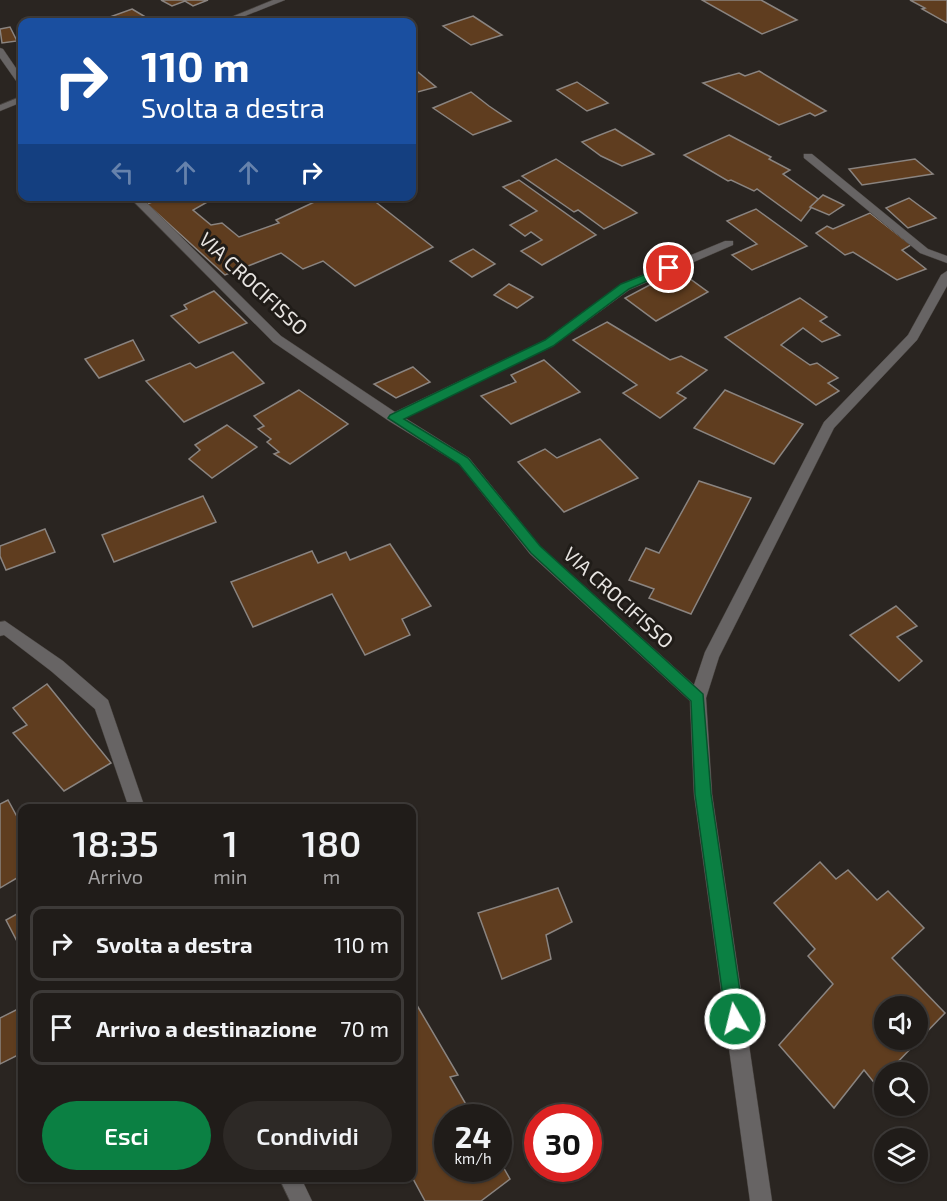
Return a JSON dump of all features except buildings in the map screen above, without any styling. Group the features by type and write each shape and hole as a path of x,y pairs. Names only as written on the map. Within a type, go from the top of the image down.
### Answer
{"street":[{"path":"234,18 281,0"},
{"path":"0,51 18,77"},
{"path":"0,108 18,101"},
{"path":"808,156 924,251 947,260"},
{"name":"VIA CROCIFISSO","path":"138,201 277,339 394,418 464,461 535,550 698,698"},
{"path":"394,418 549,343 625,287 729,243"},
{"path":"761,1201 703,794 698,698 711,657 829,425 913,337 947,275"},
{"path":"0,630 5,627 57,666 102,705 136,804"},
{"path":"292,1182 301,1201"}],"route":[{"path":"669,268 625,287 549,343 394,418 464,461 535,550 698,698 703,794 735,1019"}]}
